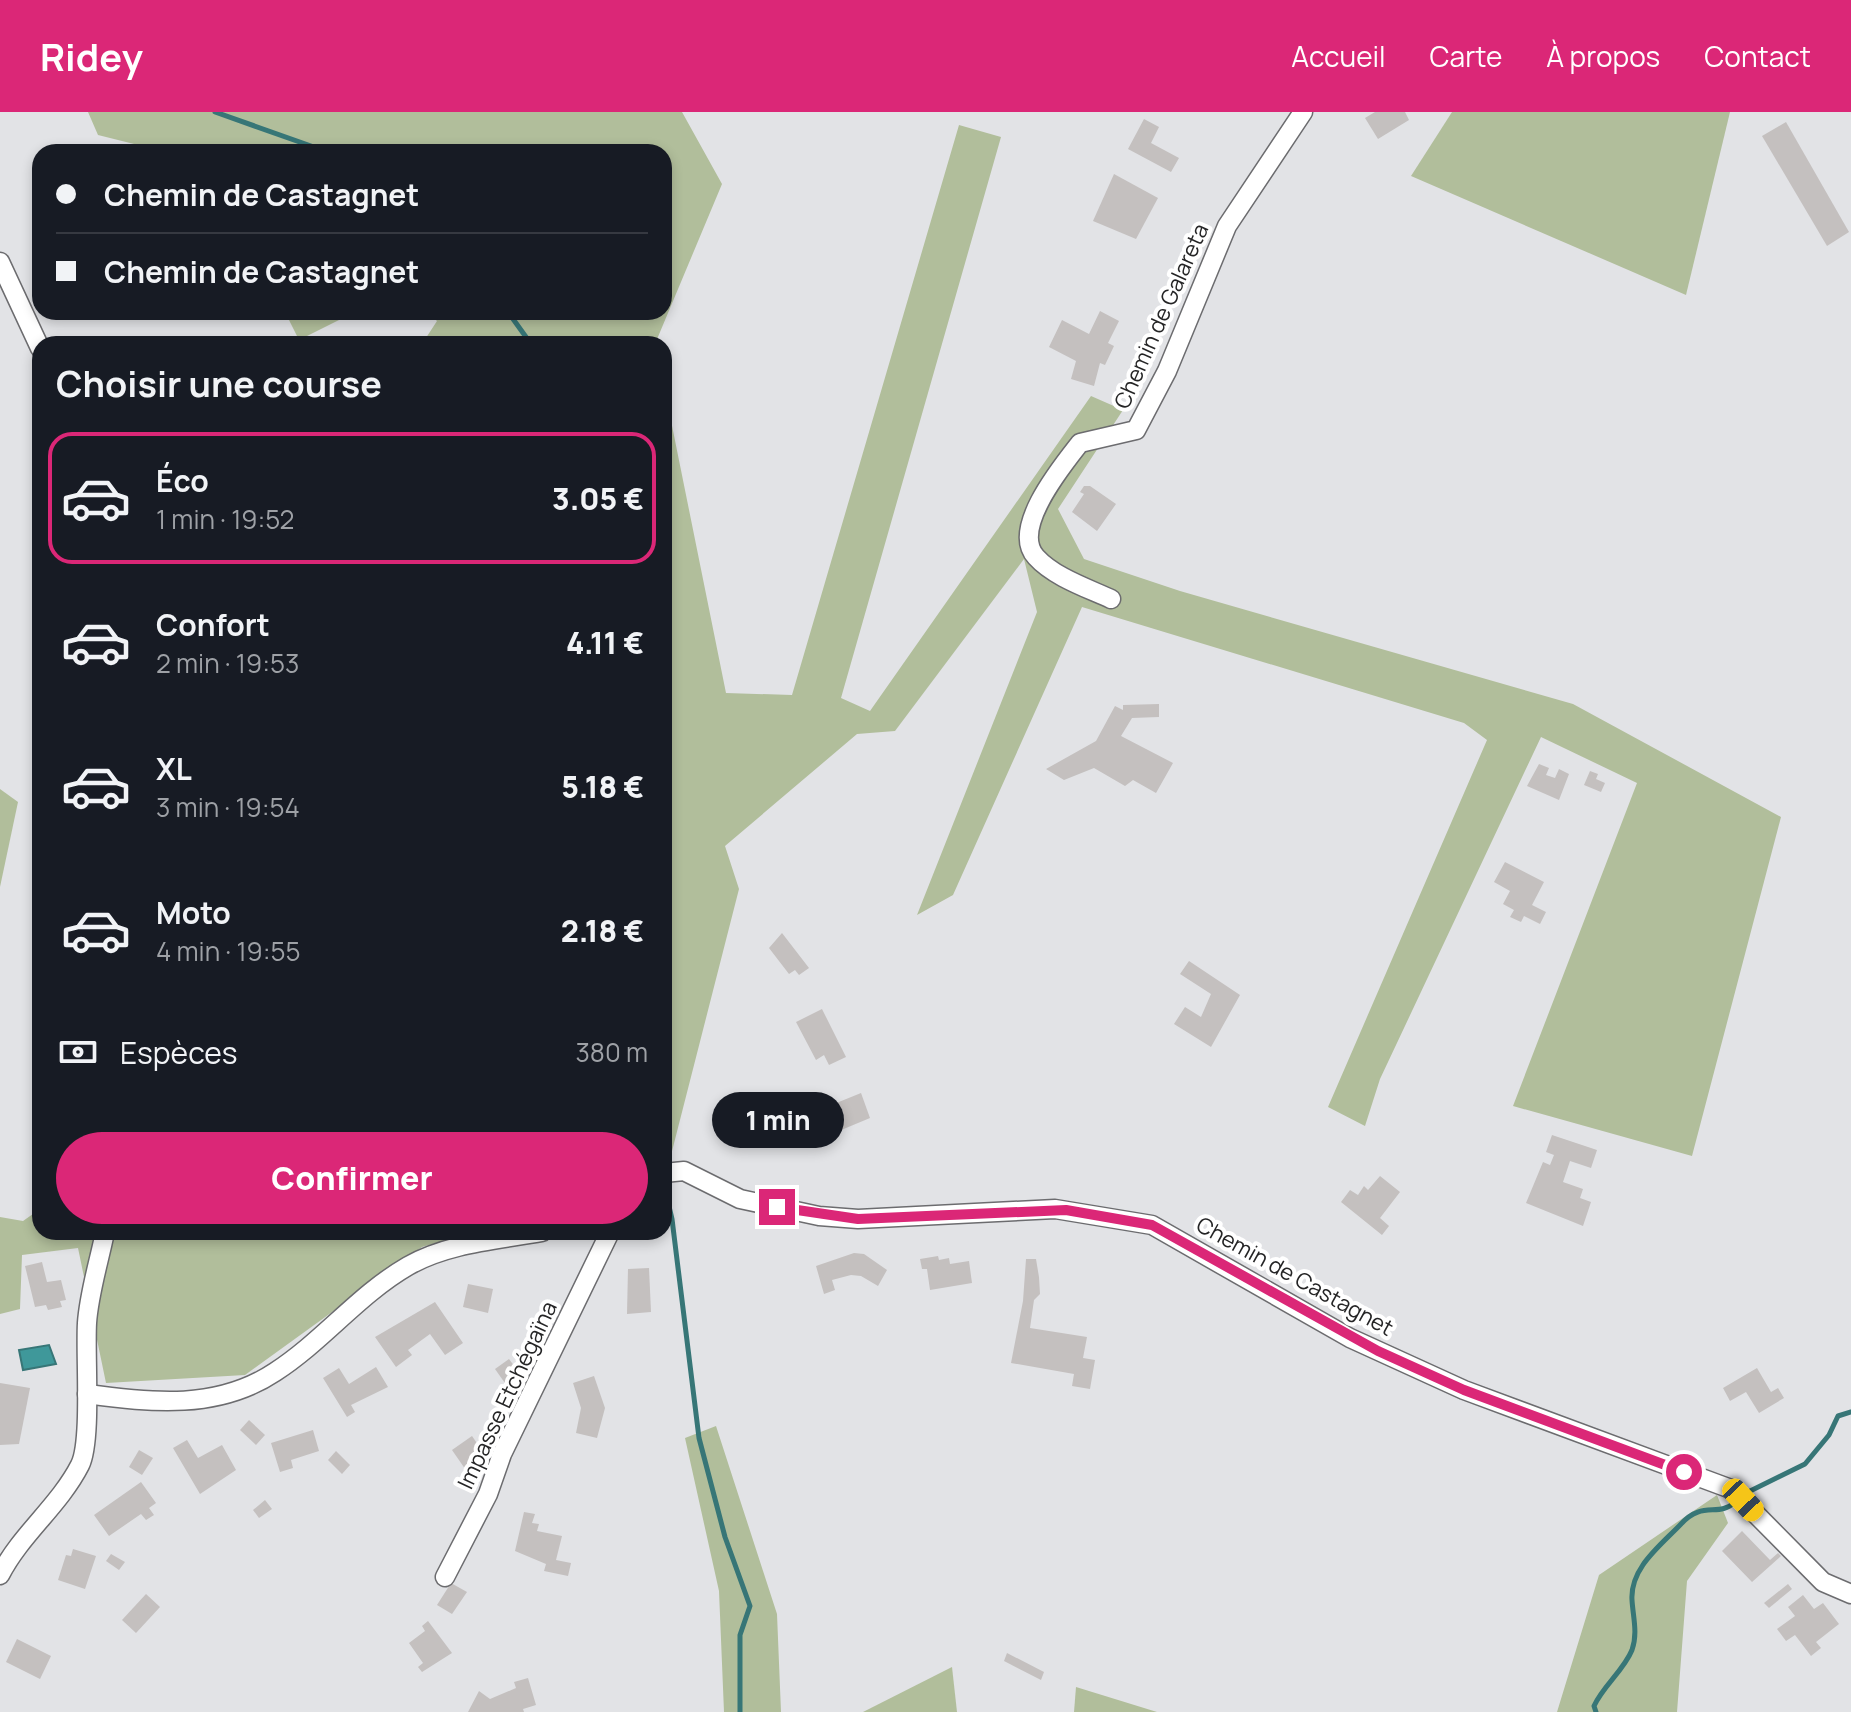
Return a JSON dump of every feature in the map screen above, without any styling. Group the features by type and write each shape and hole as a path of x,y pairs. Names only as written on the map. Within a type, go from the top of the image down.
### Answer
{"street":[{"name":"Chemin de Galareta","path":"1111,599 1058,573 1035,556 1028,541 1029,527 1048,486 1080,443 1136,430 1167,371 1227,226 1303,112"},
{"path":"0,262 34,336"},
{"name":"Chemin de Castagnet","path":"672,1172 684,1171 740,1199 819,1216 858,1219 1055,1209 1152,1225 1350,1338 1450,1384 1737,1495 1823,1582 1851,1594"},
{"path":"0,1575 11,1553 57,1501 82,1462 87,1394 87,1321 103,1240"},
{"path":"87,1394 154,1404 211,1399 274,1373 375,1287 409,1266 437,1252 500,1240"},
{"name":"Impasse Etchégaïna","path":"445,1577 488,1494 502,1454 606,1240"}],"green space":[{"path":"88,112 682,112 722,184 672,303 672,144 134,144 98,135"},
{"path":"1452,112 1730,112 1686,295 1411,176"},
{"path":"959,125 1001,137 841,698 870,711 1091,396 1123,410 1058,509 1084,559 1180,591 1573,704 1781,817 1692,1156 1513,1106 1637,783 1541,737 1380,1079 1365,1126 1328,1107 1487,740 1464,723 1082,607 953,895 917,915 1037,612 1024,559 895,731 857,734 725,846 739,889 672,1151 672,426 726,693 792,695"},
{"path":"289,320 339,320 307,336 297,336"},
{"path":"665,320 658,336 427,336 437,321"},
{"path":"0,789 18,802 0,887"},
{"path":"32,1215 32,1240 445,1240 422,1247 245,1375 106,1383 78,1248 22,1255 20,1309 0,1314 0,1217 23,1221"},
{"path":"716,1426 777,1614 781,1712 724,1712 719,1591 685,1438"},
{"path":"1717,1495 1728,1523 1687,1581 1677,1712 1557,1712 1599,1575"},
{"path":"952,1667 957,1712 863,1712"},
{"path":"1076,1687 1157,1712 1074,1712"}],"water":[{"path":"49,1345 56,1364 23,1370 19,1350"}],"building":[{"path":"1375,112 1405,112 1409,120 1378,139 1365,118"},
{"path":"1144,119 1159,127 1151,143 1179,158 1171,172 1128,149"},
{"path":"1786,122 1849,232 1827,246 1762,136"},
{"path":"1114,174 1158,198 1136,239 1093,221"},
{"path":"1100,311 1119,321 1108,343 1114,346 1105,365 1100,363 1094,386 1071,379 1076,361 1049,347 1062,320 1089,334"},
{"path":"1084,486 1090,486 1116,504 1097,531 1072,512 1084,494 1080,492"},
{"path":"1159,704 1159,717 1132,718 1121,736 1173,763 1156,793 1133,780 1125,786 1094,768 1064,780 1046,769 1096,741 1115,706 1123,710 1123,705"},
{"path":"1539,764 1549,768 1546,775 1555,778 1559,769 1569,774 1559,800 1527,786"},
{"path":"1590,771 1598,774 1596,779 1605,783 1601,792 1584,785"},
{"path":"1505,862 1544,882 1532,905 1546,912 1540,924 1524,916 1521,922 1510,917 1514,910 1503,904 1510,891 1494,882"},
{"path":"782,933 809,968 799,975 795,970 789,974 769,948"},
{"path":"1189,961 1240,995 1211,1047 1174,1024 1185,1007 1201,1017 1211,994 1180,974"},
{"path":"822,1009 846,1057 829,1065 824,1055 816,1060 796,1022"},
{"path":"861,1093 870,1118 834,1133 824,1108"},
{"path":"1552,1135 1597,1150 1591,1168 1570,1161 1563,1182 1583,1189 1580,1198 1591,1202 1583,1226 1526,1203 1543,1162 1550,1165 1554,1155 1546,1152"},
{"path":"1380,1176 1400,1192 1380,1218 1389,1226 1382,1235 1341,1202 1350,1190 1358,1195 1364,1186 1368,1190"},
{"path":"854,1253 864,1254 887,1270 878,1286 861,1276 851,1275 832,1280 835,1290 824,1294 816,1266"},
{"path":"938,1256 939,1260 949,1258 950,1264 969,1261 972,1283 930,1290 927,1269 922,1269 920,1259"},
{"path":"1026,1259 1036,1259 1040,1294 1034,1300 1030,1328 1087,1337 1083,1358 1095,1360 1090,1389 1072,1386 1074,1374 1011,1363 1023,1301"},
{"path":"42,1262 47,1282 61,1280 66,1300 60,1301 62,1307 48,1310 46,1305 35,1307 25,1266"},
{"path":"649,1268 651,1312 627,1314 628,1269"},
{"path":"468,1284 493,1289 488,1313 463,1307"},
{"path":"435,1302 463,1343 445,1355 430,1334 408,1350 412,1355 396,1367 375,1337"},
{"path":"509,1359 521,1375 507,1386 495,1369"},
{"path":"376,1367 388,1387 351,1405 355,1412 347,1417 323,1378 339,1368 349,1384"},
{"path":"1757,1368 1771,1392 1778,1388 1784,1398 1759,1413 1746,1392 1730,1401 1723,1388"},
{"path":"594,1376 605,1408 597,1438 576,1433 581,1408 573,1383"},
{"path":"0,1383 30,1388 19,1444 0,1445"},
{"path":"249,1420 265,1435 256,1445 240,1430"},
{"path":"313,1430 319,1451 291,1460 293,1468 280,1472 271,1443"},
{"path":"472,1436 490,1462 470,1476 452,1450"},
{"path":"187,1440 198,1458 222,1445 236,1470 200,1494 173,1448"},
{"path":"139,1450 153,1458 142,1475 129,1467"},
{"path":"336,1451 350,1465 342,1474 328,1460"},
{"path":"141,1482 156,1503 149,1508 154,1515 146,1520 141,1514 109,1536 94,1515"},
{"path":"265,1500 272,1509 259,1518 253,1510"},
{"path":"524,1512 535,1514 532,1523 539,1524 537,1531 562,1536 556,1560 571,1563 568,1576 544,1571 546,1564 515,1551"},
{"path":"1742,1531 1770,1560 1778,1553 1781,1556 1752,1582 1722,1551"},
{"path":"73,1549 96,1556 85,1589 58,1580 66,1555 71,1556"},
{"path":"111,1554 125,1562 119,1570 106,1561"},
{"path":"451,1583 467,1592 452,1614 437,1605"},
{"path":"1788,1584 1792,1589 1769,1608 1764,1603"},
{"path":"146,1594 160,1607 136,1633 122,1620"},
{"path":"1803,1595 1814,1609 1823,1603 1839,1624 1816,1642 1821,1648 1811,1656 1795,1635 1786,1641 1777,1629 1795,1616 1788,1607"},
{"path":"428,1621 452,1653 422,1672 418,1667 423,1663 409,1643 425,1631 422,1626"},
{"path":"17,1639 51,1656 40,1679 6,1662"},
{"path":"1007,1653 1044,1672 1041,1680 1004,1661"},
{"path":"528,1678 536,1705 523,1709 524,1712 468,1712 479,1691 490,1699 516,1688 514,1682"}],"waterway":[{"path":"215,112 305,144"},
{"path":"514,320 525,336"},
{"path":"672,1219 699,1438 725,1537 750,1606 740,1635 740,1712"},
{"path":"1742,1495 1805,1464 1829,1435 1838,1416 1851,1412"},
{"path":"1596,1712 1594,1706 1624,1664 1634,1644 1633,1588 1641,1568 1689,1517 1703,1511 1729,1507 1735,1502"}],"route":[{"path":"777,1207 819,1216 858,1219 1066,1210 1152,1225 1378,1351 1464,1390 1684,1472"}]}
